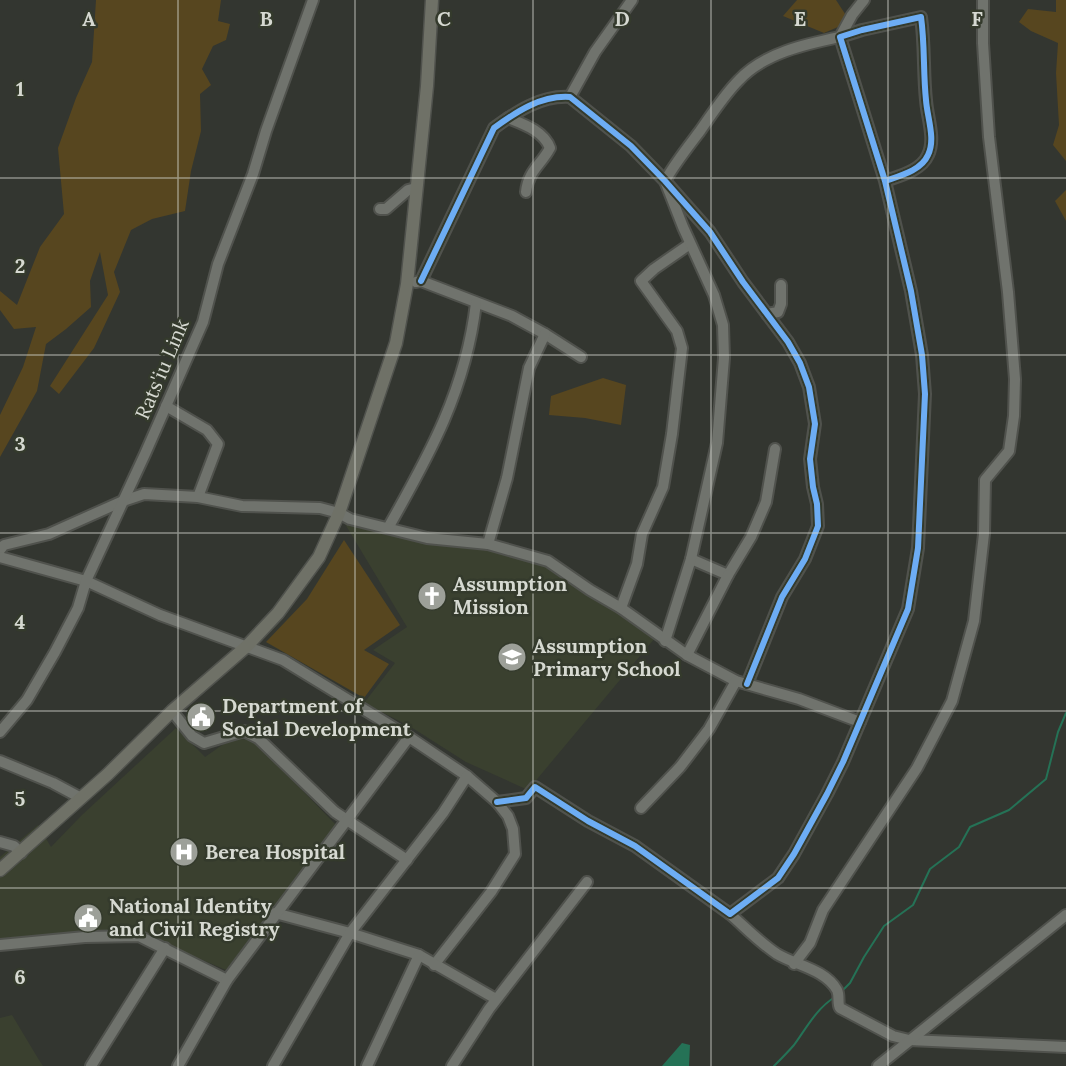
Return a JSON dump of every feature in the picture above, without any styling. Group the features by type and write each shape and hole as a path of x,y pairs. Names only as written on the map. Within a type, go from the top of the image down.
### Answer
{"main road":[{"path":"0,870 160,725 172,711 247,646 278,613 319,557 339,513 396,343 407,284 427,86 432,0"}],"street":[{"name":"Rats'iu Link","path":"0,732 27,700 78,608 86,581 202,322 231,225 253,174 266,130 313,0"},
{"path":"570,98 595,52 632,0"},
{"path":"730,914 778,878 794,854 843,762 908,609 918,548 925,394 922,355 911,291 885,181 840,37 852,15 864,0"},
{"path":"794,964 810,943 823,910 917,768 952,701 974,621 984,534 985,480 1010,451 1015,379 1008,292 989,137 983,43 983,0"},
{"path":"665,180 717,107 747,72 783,52 806,44 921,17 925,51 926,102 931,140 928,155 919,166 885,181"},
{"path":"421,281 494,129 508,118 537,103 559,96 570,98 631,146 665,180 710,232 796,356 809,387 815,424 810,459 818,526 805,559 782,597 742,682 680,767 640,808"},
{"path":"508,118 537,132 546,140 550,148 534,168 526,192"},
{"path":"665,180 690,244 714,296 723,324 724,358 717,443 691,559 665,641"},
{"path":"380,209 386,209 408,190 416,188"},
{"path":"621,608 637,564 642,534 663,487 682,348 677,331 641,281 690,244"},
{"path":"407,284 421,281 512,316 581,357"},
{"path":"767,314 778,312 781,304 781,285"},
{"path":"388,528 433,447 456,391 476,303"},
{"path":"488,544 507,478 529,368 545,334"},
{"path":"166,406 207,430 218,444 198,497"},
{"path":"687,655 728,575 751,537 766,502 775,448"},
{"path":"0,550 4,545 49,534 144,494 198,497 242,506 320,508 339,513 350,519 427,538 488,544 548,561 621,608 687,655 742,682 800,699 860,722"},
{"path":"0,557 86,581 160,615 283,660 409,737 467,776 498,802 508,816 513,829 515,854 491,892 434,965"},
{"path":"691,559 728,575"},
{"path":"172,711 192,736 204,743 244,731 258,738 335,812 407,860"},
{"path":"178,1066 227,980 409,737"},
{"path":"0,761 53,783 81,798"},
{"path":"273,1066 350,933 452,800 467,776"},
{"path":"498,802 525,798 535,787 588,821 635,846 730,914 756,939 794,964 805,966 826,979 837,991 840,1008 893,1036 909,1040 1066,1047"},
{"path":"0,842 14,846 21,853"},
{"path":"452,1066 496,999 587,882"},
{"path":"275,913 350,933 419,956 496,999"},
{"path":"878,1066 1066,915"},
{"path":"0,945 139,936 227,980"},
{"path":"91,1066 165,948"},
{"path":"368,1066 419,956"}],"shaded area":[{"path":"96,0 221,0 218,21 230,24 226,40 213,46 202,69 211,85 200,94 201,131 191,171 185,211 152,219 131,230 114,272 120,292 94,348 59,394 50,386 108,295 100,252 90,281 91,307 46,344 37,391 0,457 0,415 23,367 36,327 14,329 0,310 0,291 17,305 40,247 64,214 58,148 92,62"},
{"path":"797,0 836,0 849,20 824,33 783,16"},
{"path":"1056,0 1066,0 1066,161 1053,145 1059,125 1056,73 1058,43 1031,31 1019,22 1028,9 1056,12"},
{"path":"1066,190 1066,221 1055,201"},
{"path":"603,378 626,385 621,425 585,418 549,415 551,396"},
{"name":"Assumption Primary School","path":"345,524 426,541 492,549 548,566 655,638 528,790 466,762 411,727 364,703 395,663 373,650 407,627"},
{"path":"344,540 400,625 364,650 389,664 364,698 266,642 307,599"},
{"name":"Berea Hospital","path":"176,728 205,757 225,743 241,739 254,741 337,826 226,970 131,927 129,941 119,943 17,944 0,947 0,857 38,825 51,847 82,815"},
{"path":"12,1015 43,1066 0,1066 0,1018"},
{"path":"682,1043 690,1045 689,1066 662,1066"}],"waterway":[{"path":"842,991 850,983 884,926 913,905 930,869 959,847 970,827 1009,810 1046,779 1058,732 1066,713"},
{"path":"774,1066 794,1045 818,1012 835,997"}],"cycle path":[{"path":"497,802 526,798 535,787 588,821 635,846 730,914 778,878 794,854 843,762 908,609 918,548 925,394 922,355 911,291 885,181 840,37 921,17 925,90 931,135 930,149 925,161 915,169 885,181"},
{"path":"421,281 494,128 529,106 559,97 570,97 631,146 710,232 743,282 788,342 800,363 809,387 815,424 810,459 818,526 805,559 782,597 747,684"}],"place":[{"name":"Assumption Mission","path":"432,596"},
{"name":"Assumption Primary School","path":"512,657"},
{"name":"Department of Social Development","path":"201,717"},
{"name":"Berea Hospital","path":"184,852"},
{"name":"National Identity and Civil Registry","path":"88,918"}]}
